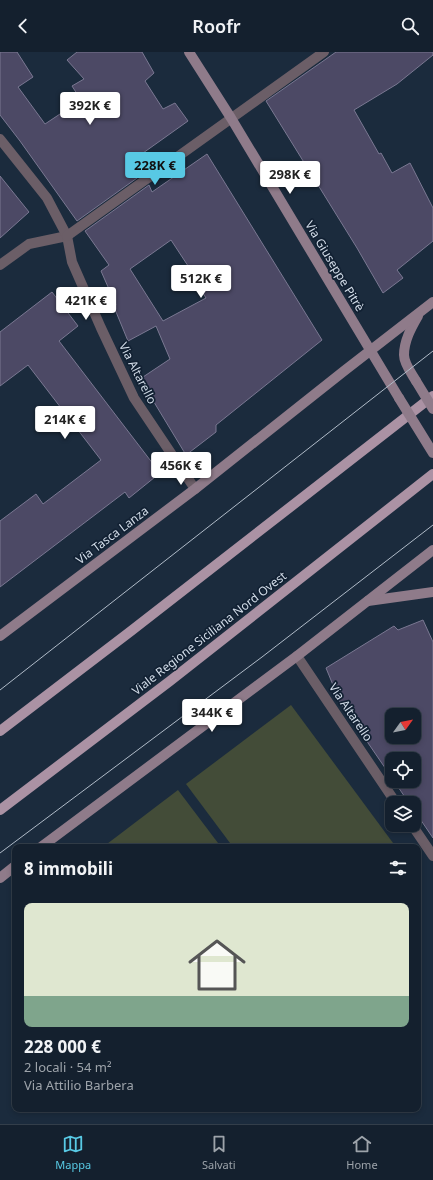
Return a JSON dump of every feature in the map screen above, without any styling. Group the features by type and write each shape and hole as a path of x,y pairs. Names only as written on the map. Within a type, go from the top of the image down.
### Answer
{"main road":[{"path":"0,731 433,396"},
{"name":"Viale Regione Siciliana Nord Ovest","path":"0,810 170,681 433,474"}],"street":[{"name":"Via Giuseppe Pitrè","path":"189,52 231,118 433,453"},
{"path":"0,265 29,244 67,236 324,52"},
{"name":"Via Altarello","path":"0,139 46,198 67,236 72,262 134,398 195,489"},
{"path":"371,350 433,302"},
{"path":"420,312 408,335 404,356 409,369 433,409"},
{"name":"Via Tasca Lanza","path":"0,636 195,489 371,350"},
{"path":"45,844 297,656 433,550"},
{"path":"368,601 433,592"},
{"name":"Via Altarello","path":"297,656 391,796"},
{"path":"417,832 433,856"},
{"path":"0,878 12,868"}],"green space":[{"path":"291,705 394,844 231,844 186,784"},
{"path":"178,790 219,844 107,844"}],"building":[{"path":"0,52 17,52 33,77 18,87 45,124 81,100 72,86 84,79 67,60 77,52 142,52 154,73 145,81 163,109 175,103 188,121 136,158 144,173 77,221 0,115"},
{"path":"336,52 433,52 433,55 397,84 354,110 379,154 381,153 392,173 410,163 433,208 433,241 397,270 403,278 383,293 357,248 266,101"},
{"path":"207,154 322,340 216,425 216,432 186,455 140,379 170,359 156,326 128,341 114,307 116,305 101,271 109,265 85,231 149,185 152,192","holes":["171,240 196,278 194,279 206,298 163,321 130,269"]},
{"path":"0,176 29,212 0,238"},
{"path":"52,292 78,326 59,341 160,473 129,498 125,492 0,587 0,521 36,494 43,504 101,460 28,365 0,386 0,332"},
{"path":"423,620 433,642 433,838 421,820 421,796 404,796 399,788 421,788 421,752 385,752 385,768 340,702 326,668 394,626 398,630"}],"tram line":[{"path":"0,690 433,351"},
{"path":"12,844 262,657 433,525"},
{"path":"0,853 12,844"}]}
